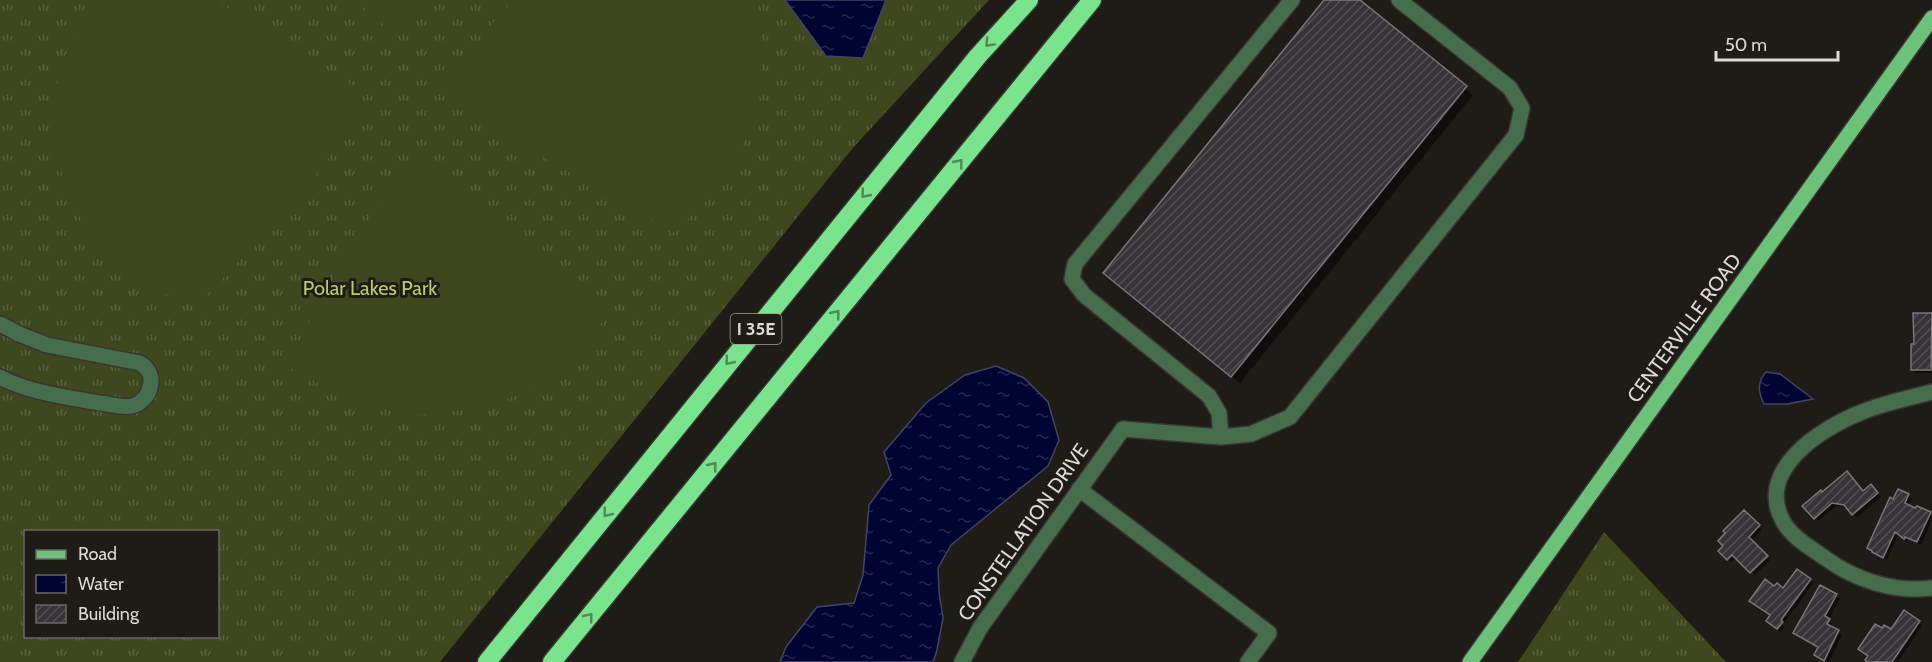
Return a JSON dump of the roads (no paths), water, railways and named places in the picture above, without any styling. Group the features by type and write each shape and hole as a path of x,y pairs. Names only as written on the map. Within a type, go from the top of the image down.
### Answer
{"highway":[{"name":"I 35E","path":"487,662 978,56 1029,0"},
{"name":"I 35E","path":"552,662 1092,0"}],"main road":[{"name":"CENTERVILLE ROAD","path":"1470,662 1932,18"}],"street":[{"path":"1292,0 1075,264 1072,279 1084,295 1209,396 1220,413 1221,437 1251,435 1290,417 1516,135 1522,108 1510,88 1399,0"},
{"path":"0,324 47,345 140,363 147,368 152,379 147,395 138,404 131,406 63,397 0,377"},
{"path":"1932,392 1861,412 1833,426 1794,454 1783,470 1776,488 1776,505 1784,522 1795,536 1835,566 1860,579 1888,586 1932,588"},
{"name":"CONSTELLATION DRIVE","path":"962,662 980,628 1123,429 1221,437"},
{"path":"1079,489 1269,633 1248,662"}],"water":[{"path":"785,0 886,0 863,58 826,56"},
{"path":"996,366 1024,378 1048,402 1059,440 1048,466 951,545 938,568 943,618 933,662 780,662 786,647 817,607 854,603 863,575 869,505 891,475 884,452 926,403 965,375"},
{"path":"1766,372 1780,374 1813,399 1787,404 1764,404 1759,387"}],"park label":[{"name":"Polar Lakes Park","path":"370,288"}]}
